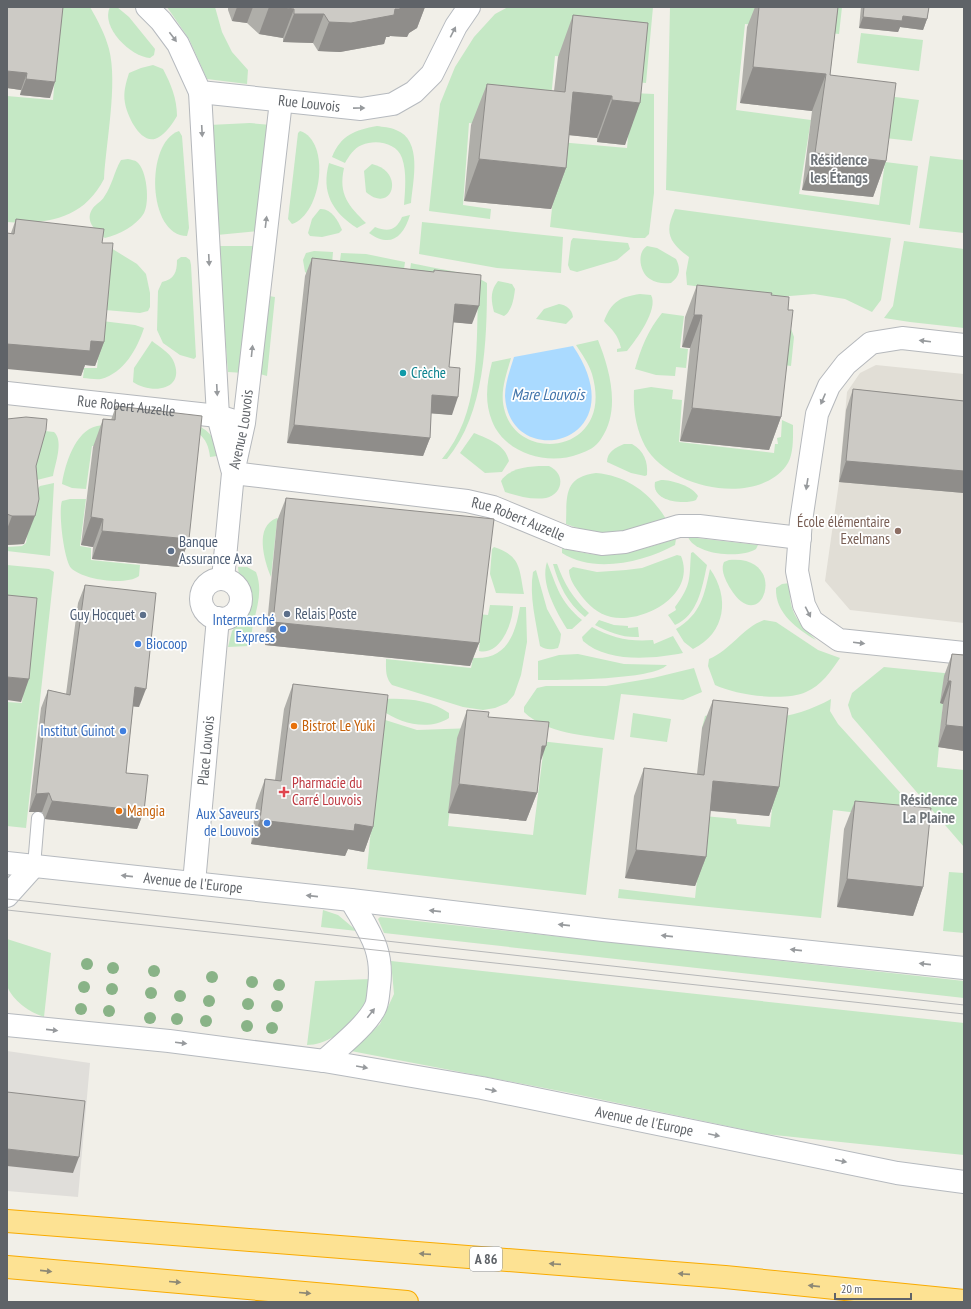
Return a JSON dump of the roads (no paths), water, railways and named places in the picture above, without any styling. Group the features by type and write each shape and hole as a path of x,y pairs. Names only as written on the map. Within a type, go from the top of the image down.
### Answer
{"highway":[{"name":"A 86","path":"7,1221 725,1277 964,1301"},
{"path":"7,1267 407,1302"}],"street":[{"path":"147,7 161,21 178,44 200,92"},
{"name":"Rue Louvois","path":"200,92 360,109 393,104 414,92 432,74 456,26 469,7"},
{"name":"Avenue Louvois","path":"200,92 218,416 233,472"},
{"name":"Avenue Louvois","path":"233,472 244,423 281,101"},
{"path":"964,345 902,338 871,343 846,364 829,386 817,414 797,571 803,600 812,621 839,640 964,653"},
{"name":"Rue Robert Auzelle","path":"7,393 218,416 244,423"},
{"path":"223,579 233,472"},
{"name":"Rue Robert Auzelle","path":"233,472 467,501 493,507 568,538 602,544 625,542 679,526 699,526 800,538"},
{"path":"223,579 235,584 240,595 241,602 235,613 224,618 218,618 206,612 201,600 205,587 210,582 223,579"},
{"name":"Place Louvois","path":"194,883 218,618"},
{"name":"Avenue de l'Europe","path":"7,863 351,900 603,930 964,968"},
{"path":"7,896 34,866"},
{"path":"324,1061 358,1029 375,1008 379,990 381,970 378,950 351,900"},
{"name":"Avenue de l'Europe","path":"9,1022 324,1061 482,1088 897,1173 964,1182"}],"lane":[{"path":"34,866 38,818"}],"water":[{"name":"Mare Louvois","path":"573,346 589,379 591,406 582,425 565,437 546,440 527,435 512,420 505,396 507,381 514,357"}],"tram line":[{"path":"7,899 964,1005"},
{"path":"7,910 964,1014"}],"place":[{"name":"Crèche","path":"403,373"},
{"name":"École élémentaire Exelmans","path":"898,531"},
{"name":"Banque Assurance Axa","path":"171,551"},
{"name":"Relais Poste","path":"287,614"},
{"name":"Guy Hocquet","path":"143,615"},
{"name":"Intermarché Express","path":"283,629"},
{"name":"Biocoop","path":"138,644"},
{"name":"Bistrot Le Yuki","path":"294,726"},
{"name":"Institut Guinot","path":"123,731"},
{"name":"Pharmacie du Carré Louvois","path":"284,792"},
{"name":"Mangia","path":"119,811"},
{"name":"Aux Saveurs de Louvois","path":"267,823"}],"district":[{"name":"Résidence les Étangs","path":"839,168"},
{"name":"Résidence La Plaine","path":"929,808"}]}
